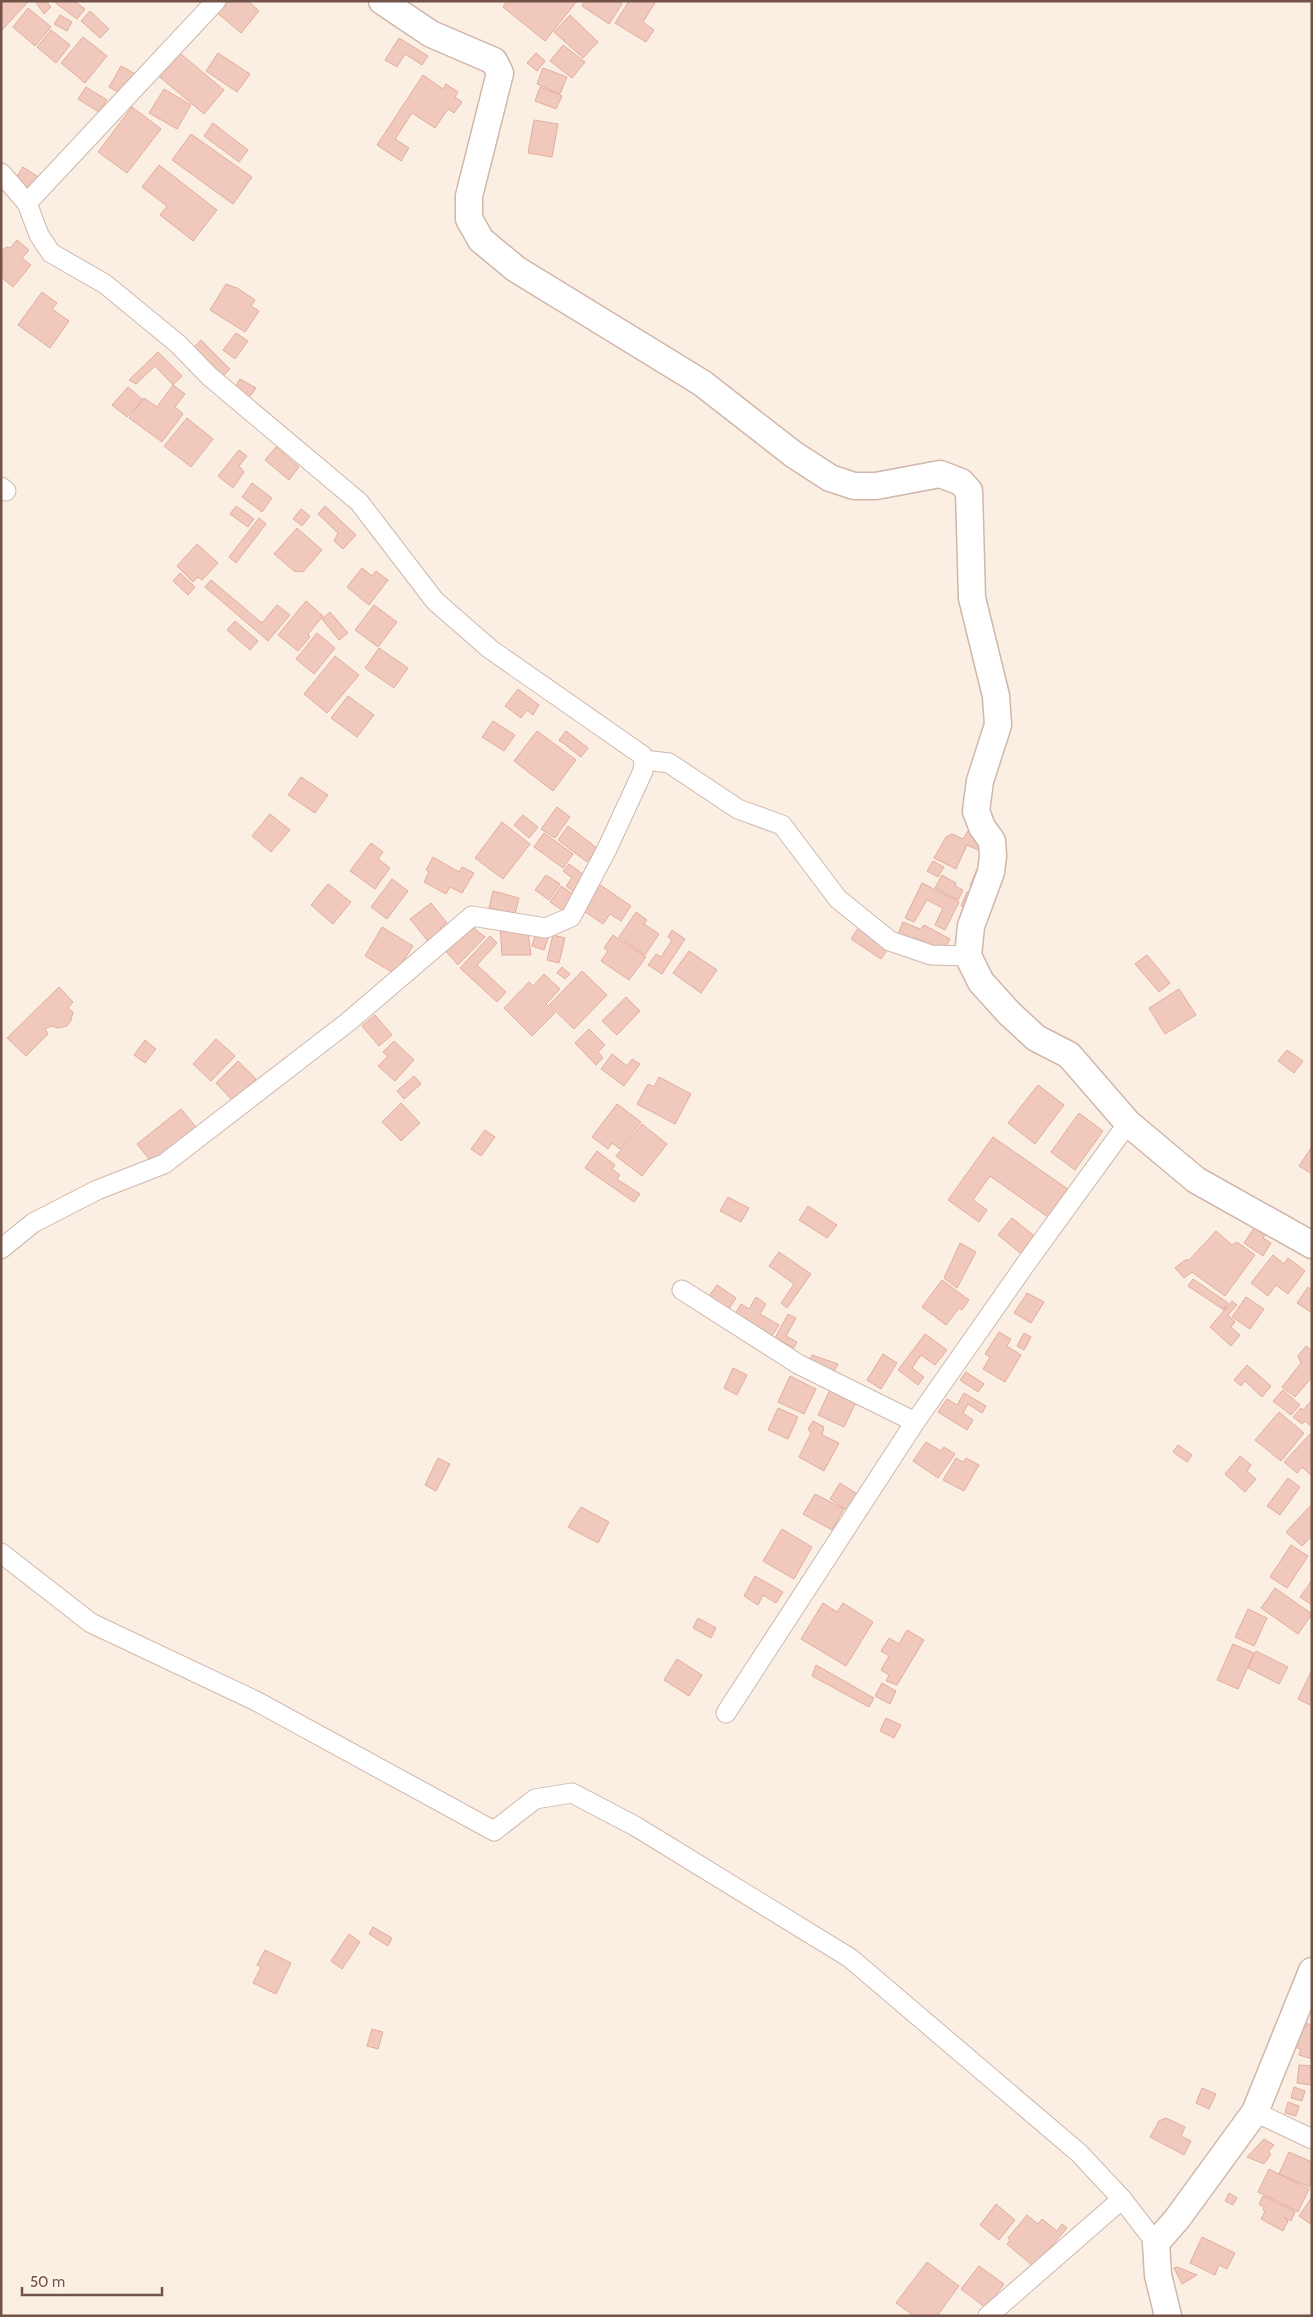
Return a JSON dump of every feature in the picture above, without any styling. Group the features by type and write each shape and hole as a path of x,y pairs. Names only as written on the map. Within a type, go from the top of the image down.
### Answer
{"street":[{"path":"27,204 216,1"},
{"path":"382,1 431,34 494,61 500,73 469,196 469,219 481,240 516,269 702,383 786,448 830,478 854,486 876,486 940,474 961,482 969,491 972,598 996,696 998,725 980,781 976,811 982,827 992,841 993,856 990,872 971,926 968,956 981,982 1009,1013 1036,1038 1069,1054 1128,1122 1196,1180 1312,1245"},
{"path":"1,173 27,204 39,235 51,253 105,284 178,344 209,376 359,502 435,602 490,649 642,755 644,760 643,771 639,780 571,917 546,928 472,916 348,1022 164,1164 97,1190 33,1222 1,1249"},
{"path":"644,760 670,763 738,809 782,825 838,898 890,941 931,955 968,956"},
{"path":"726,1714 916,1422 1027,1262 1128,1122"},
{"path":"682,1290 798,1364 916,1422"},
{"path":"1,1553 91,1623 256,1701 494,1832 535,1799 572,1793 635,1826 850,1958 1079,2153 1122,2200 1156,2243 1158,2275 1168,2316"},
{"path":"1156,2243 1177,2220 1255,2112 1312,1971"},
{"path":"1255,2112 1312,2139"},
{"path":"988,2316 1122,2200"}],"building":[{"path":"1,1 29,1 1,31"},
{"path":"35,1 46,1 51,7 44,14"},
{"path":"53,1 74,1 85,9 77,19"},
{"path":"224,1 248,1 259,11 241,33 215,11"},
{"path":"507,1 577,1 545,41 503,7"},
{"path":"585,1 618,1 622,4 609,24 582,6"},
{"path":"629,1 656,1 643,22 654,30 646,42 615,23"},
{"path":"28,8 51,27 35,46 13,27"},
{"path":"90,11 109,29 100,38 81,21"},
{"path":"60,15 72,22 67,31 54,24"},
{"path":"570,15 598,42 583,58 554,32"},
{"path":"51,30 70,45 56,63 37,47"},
{"path":"83,37 107,56 85,83 61,63"},
{"path":"399,38 428,56 422,65 405,54 397,67 385,60"},
{"path":"563,45 585,62 572,78 550,61"},
{"path":"175,49 224,90 204,114 155,73"},
{"path":"218,53 250,74 237,92 206,71"},
{"path":"536,53 545,61 537,71 527,63"},
{"path":"121,66 137,75 125,96 109,87"},
{"path":"543,68 567,77 560,94 537,84"},
{"path":"423,75 443,89 446,84 458,92 455,97 462,102 454,113 448,109 435,128 412,113 395,139 409,148 401,161 377,145"},
{"path":"86,87 107,100 99,112 78,99"},
{"path":"540,87 562,96 556,109 535,101"},
{"path":"164,89 191,105 177,129 149,113"},
{"path":"132,107 161,129 127,173 98,152"},
{"path":"534,120 558,124 552,157 528,153"},
{"path":"213,123 248,150 239,162 204,136"},
{"path":"191,134 252,177 233,204 172,160"},
{"path":"159,165 217,210 193,241 160,215 167,206 142,187"},
{"path":"23,167 40,178 32,190 15,179"},
{"path":"17,240 29,250 22,258 31,265 13,287 1,277 1,252 6,247 10,248"},
{"path":"226,284 237,288 255,300 251,306 259,311 245,332 210,310"},
{"path":"42,292 57,303 52,309 69,321 50,348 18,325"},
{"path":"236,333 248,341 235,359 223,350"},
{"path":"201,340 230,369 221,378 192,349"},
{"path":"158,352 182,376 173,385 155,366 136,384 129,380"},
{"path":"240,379 256,388 249,398 234,389"},
{"path":"173,385 185,394 175,407 183,414 162,442 129,418 144,398 157,407"},
{"path":"128,387 143,400 127,417 112,405"},
{"path":"187,418 213,439 191,467 164,446"},
{"path":"276,447 299,467 289,480 265,460"},
{"path":"239,450 247,456 239,466 244,472 233,488 218,476"},
{"path":"252,483 272,498 262,512 242,497"},
{"path":"236,506 254,519 248,527 230,514"},
{"path":"325,506 356,535 343,549 334,541 338,533 318,514"},
{"path":"301,509 310,516 302,526 293,519"},
{"path":"259,518 266,524 236,563 229,557"},
{"path":"297,528 322,550 303,572 294,571 274,554"},
{"path":"197,544 218,563 202,580 198,577 193,582 177,566"},
{"path":"362,568 372,576 376,571 388,580 369,605 347,587"},
{"path":"180,573 195,587 188,595 173,581"},
{"path":"211,580 262,623 277,605 290,615 268,641 205,587"},
{"path":"306,601 323,616 308,634 310,637 298,651 278,635"},
{"path":"374,605 397,622 378,647 355,630"},
{"path":"330,612 348,633 339,640 322,619"},
{"path":"235,621 258,641 250,650 227,630"},
{"path":"317,633 335,648 314,674 296,659"},
{"path":"379,648 408,668 394,688 365,668"},
{"path":"335,656 359,675 327,713 304,694"},
{"path":"518,689 539,705 533,715 527,710 521,718 505,706"},
{"path":"348,696 374,715 357,737 331,718"},
{"path":"493,721 515,735 504,751 482,737"},
{"path":"537,731 576,760 553,791 514,761"},
{"path":"566,731 588,748 581,757 559,740"},
{"path":"301,777 328,795 315,813 288,795"},
{"path":"557,807 570,817 555,838 541,829"},
{"path":"270,814 290,830 271,852 252,836"},
{"path":"523,815 538,827 529,838 514,825"},
{"path":"502,822 530,844 503,879 475,858"},
{"path":"568,826 597,848 587,862 558,840"},
{"path":"968,831 983,840 978,850 967,845 956,869 934,858 946,837 952,834 963,839"},
{"path":"544,833 573,854 563,868 534,847"},
{"path":"371,843 383,852 378,859 390,868 375,889 350,871"},
{"path":"433,857 459,872 462,867 474,873 462,893 450,887 446,894 424,882 429,872 426,870"},
{"path":"933,861 944,867 938,877 927,871"},
{"path":"569,864 588,878 576,893 566,886 572,878 563,871"},
{"path":"977,869 985,872 977,889 970,886"},
{"path":"546,875 560,884 549,900 535,890"},
{"path":"942,875 956,883 955,886 963,890 958,900 935,888"},
{"path":"392,879 408,891 387,919 371,907"},
{"path":"922,883 959,902 945,930 935,925 943,908 927,900 914,922 905,918"},
{"path":"328,884 351,902 333,924 311,905"},
{"path":"599,884 631,906 621,921 610,914 603,924 581,909"},
{"path":"561,886 576,896 565,912 550,902"},
{"path":"493,891 519,898 515,914 489,908"},
{"path":"967,892 978,897 972,911 961,906"},
{"path":"431,903 447,923 440,928 445,934 431,945 410,919"},
{"path":"636,912 647,920 644,924 659,934 645,955 619,937"},
{"path":"903,922 920,929 924,925 950,939 943,952 923,945 924,941 913,937 911,941 897,937"},
{"path":"470,925 485,937 458,965 444,949"},
{"path":"500,926 528,931 531,955 502,955"},
{"path":"382,927 413,946 395,974 365,956"},
{"path":"859,927 889,947 881,959 851,939"},
{"path":"672,930 685,939 662,974 648,965 656,954 661,957 672,940 668,937"},
{"path":"536,931 549,935 544,950 532,946"},
{"path":"553,935 565,938 559,963 547,960"},
{"path":"613,935 646,957 629,980 601,961 608,951 604,948"},
{"path":"490,936 497,943 477,965 506,992 497,1002 460,968"},
{"path":"689,951 717,970 701,993 673,973"},
{"path":"1147,955 1170,983 1159,992 1135,964"},
{"path":"562,967 570,974 565,979 557,973"},
{"path":"582,971 607,995 574,1029 549,1005"},
{"path":"544,974 560,989 546,1004 555,1013 532,1036 504,1008 529,982 533,986"},
{"path":"59,987 73,1002 68,1008 73,1012 71,1020 67,1026 58,1028 51,1026 45,1029 48,1034 26,1056 7,1038"},
{"path":"1179,989 1196,1015 1165,1034 1149,1008"},
{"path":"626,997 640,1011 617,1035 602,1021"},
{"path":"375,1015 392,1035 379,1046 362,1026"},
{"path":"589,1029 605,1045 598,1052 603,1058 596,1065 575,1043"},
{"path":"216,1039 235,1056 211,1081 193,1064"},
{"path":"145,1040 156,1049 145,1063 134,1055"},
{"path":"394,1041 414,1060 395,1081 378,1066 388,1056 383,1052"},
{"path":"1287,1050 1303,1061 1294,1073 1278,1061"},
{"path":"612,1054 627,1066 632,1059 640,1064 624,1086 601,1069"},
{"path":"238,1061 256,1079 233,1101 216,1083"},
{"path":"414,1076 421,1084 404,1099 397,1091"},
{"path":"659,1077 691,1094 675,1124 637,1104 648,1084 654,1087"},
{"path":"1038,1085 1064,1105 1035,1144 1008,1123"},
{"path":"401,1103 420,1123 401,1141 382,1122"},
{"path":"617,1104 641,1122 620,1149 612,1143 608,1149 592,1137"},
{"path":"181,1109 196,1127 152,1163 137,1144"},
{"path":"1079,1113 1103,1131 1075,1170 1051,1152"},
{"path":"642,1124 667,1144 642,1176 616,1156"},
{"path":"485,1130 495,1137 481,1156 471,1149"},
{"path":"993,1137 1072,1192 1052,1220 990,1176 973,1200 987,1210 979,1222 948,1200"},
{"path":"1312,1149 1312,1174 1299,1166"},
{"path":"597,1151 615,1165 612,1169 620,1175 617,1179 640,1194 634,1202 585,1168"},
{"path":"728,1197 749,1208 741,1222 720,1211"},
{"path":"808,1206 837,1225 827,1238 799,1220"},
{"path":"1012,1218 1038,1239 1024,1256 998,1235"},
{"path":"1258,1222 1269,1229 1263,1238 1271,1243 1263,1256 1244,1243"},
{"path":"1216,1231 1232,1245 1237,1242 1255,1255 1225,1296 1192,1272 1184,1278 1175,1268 1185,1260 1189,1260"},
{"path":"960,1243 976,1252 957,1288 944,1278"},
{"path":"779,1252 811,1274 787,1308 781,1303 794,1284 769,1266"},
{"path":"1273,1255 1284,1264 1288,1258 1305,1271 1288,1294 1276,1285 1268,1296 1251,1283"},
{"path":"1193,1279 1228,1303 1224,1310 1188,1286"},
{"path":"942,1280 969,1300 962,1310 959,1308 946,1325 922,1307"},
{"path":"717,1285 736,1298 729,1309 709,1296"},
{"path":"1312,1286 1312,1313 1297,1303 1308,1287 1310,1289"},
{"path":"1027,1293 1044,1302 1031,1323 1014,1313"},
{"path":"756,1297 766,1304 760,1314 779,1325 772,1336 735,1314 741,1304 749,1309"},
{"path":"1246,1297 1264,1309 1250,1329 1232,1317"},
{"path":"1232,1301 1237,1305 1228,1315 1235,1322 1231,1327 1240,1335 1231,1346 1210,1327"},
{"path":"788,1314 796,1318 786,1336 797,1342 794,1348 775,1338"},
{"path":"999,1332 1011,1339 1007,1346 1021,1355 1005,1382 983,1369 990,1357 985,1354"},
{"path":"1024,1333 1031,1337 1024,1350 1017,1346"},
{"path":"925,1334 947,1350 935,1365 921,1355 912,1368 924,1377 918,1385 898,1370"},
{"path":"1306,1346 1312,1351 1312,1377 1295,1397 1282,1387 1301,1363 1298,1356"},
{"path":"883,1354 897,1363 881,1389 867,1380"},
{"path":"812,1355 838,1364 834,1372 809,1361"},
{"path":"1247,1365 1271,1386 1262,1397 1245,1381 1241,1386 1234,1380"},
{"path":"733,1368 747,1375 737,1395 724,1388"},
{"path":"966,1372 984,1384 978,1392 960,1380"},
{"path":"790,1376 816,1389 804,1414 778,1402"},
{"path":"830,1390 856,1402 844,1427 818,1415"},
{"path":"1283,1390 1300,1405 1291,1415 1273,1401"},
{"path":"964,1393 986,1406 982,1413 968,1404 963,1413 973,1420 967,1430 938,1412 947,1399 957,1405"},
{"path":"1312,1400 1312,1427 1305,1421 1302,1424 1293,1417"},
{"path":"778,1408 798,1417 788,1439 768,1430"},
{"path":"1279,1412 1304,1433 1281,1461 1255,1440"},
{"path":"813,1421 824,1427 822,1435 839,1443 824,1471 799,1457 811,1433 808,1429"},
{"path":"1310,1434 1312,1436 1312,1476 1302,1467 1297,1473 1284,1462"},
{"path":"926,1442 941,1451 944,1447 955,1454 938,1478 913,1461"},
{"path":"1178,1445 1192,1455 1187,1462 1173,1452"},
{"path":"1240,1456 1251,1465 1247,1471 1256,1479 1245,1492 1225,1474"},
{"path":"438,1458 450,1464 436,1491 425,1485"},
{"path":"956,1458 963,1462 966,1458 979,1465 964,1491 943,1480"},
{"path":"1288,1478 1300,1487 1280,1515 1267,1506"},
{"path":"840,1483 857,1494 847,1510 830,1499"},
{"path":"815,1494 844,1509 832,1530 803,1514"},
{"path":"1312,1504 1312,1536 1302,1546 1286,1532"},
{"path":"581,1507 609,1522 598,1543 568,1527"},
{"path":"782,1529 812,1547 794,1579 763,1561"},
{"path":"1291,1545 1308,1556 1287,1588 1270,1577"},
{"path":"755,1576 783,1592 776,1603 763,1595 758,1605 744,1596"},
{"path":"1312,1580 1312,1605 1300,1597"},
{"path":"1275,1588 1312,1614 1298,1634 1261,1608"},
{"path":"823,1603 837,1612 843,1603 873,1622 846,1666 801,1639"},
{"path":"1248,1609 1267,1618 1254,1646 1235,1637"},
{"path":"698,1618 716,1628 711,1638 693,1628"},
{"path":"907,1630 924,1640 897,1685 886,1681 889,1675 881,1670 889,1656 881,1651 889,1638 899,1644"},
{"path":"1233,1644 1254,1653 1238,1689 1217,1680"},
{"path":"1256,1651 1288,1667 1279,1684 1248,1668"},
{"path":"677,1659 702,1675 689,1696 664,1680"},
{"path":"816,1665 874,1698 869,1707 812,1676"},
{"path":"1312,1673 1312,1706 1298,1699"},
{"path":"882,1683 896,1691 890,1704 875,1696"},
{"path":"886,1718 901,1725 894,1738 880,1731"},
{"path":"373,1927 392,1938 388,1946 369,1934"},
{"path":"349,1934 360,1942 342,1969 331,1961"},
{"path":"265,1950 291,1963 276,1994 253,1983 261,1967 257,1965"},
{"path":"1298,2021 1312,2025 1312,2059 1299,2055 1301,2049 1290,2046"},
{"path":"372,2029 383,2032 378,2049 367,2046"},
{"path":"1299,2065 1312,2066 1312,2085 1297,2083"},
{"path":"1294,2087 1305,2091 1302,2101 1291,2098"},
{"path":"1202,2088 1216,2094 1209,2109 1196,2103"},
{"path":"1288,2102 1299,2106 1296,2116 1285,2113"},
{"path":"1166,2118 1185,2127 1181,2136 1191,2141 1184,2155 1150,2137 1159,2121"},
{"path":"1264,2139 1274,2145 1268,2152 1271,2154 1264,2164 1247,2157"},
{"path":"1289,2152 1312,2162 1310,2187 1279,2174"},
{"path":"1269,2169 1309,2189 1298,2212 1258,2192"},
{"path":"1229,2193 1237,2198 1233,2205 1225,2201"},
{"path":"1263,2196 1295,2212 1291,2221 1284,2217 1288,2221 1283,2231 1261,2219 1265,2211 1263,2210 1264,2207 1259,2204"},
{"path":"1312,2197 1312,2225 1299,2216"},
{"path":"996,2204 1015,2220 999,2240 980,2225"},
{"path":"1027,2215 1038,2224 1042,2219 1057,2231 1062,2224 1067,2228 1034,2267 1007,2244 1010,2240 1008,2238"},
{"path":"1202,2237 1235,2253 1227,2269 1219,2265 1215,2275 1190,2263"},
{"path":"927,2262 959,2286 937,2316 914,2316 896,2303"},
{"path":"979,2266 1004,2284 986,2308 961,2289"},
{"path":"1177,2267 1197,2275 1182,2284 1174,2268"}]}
